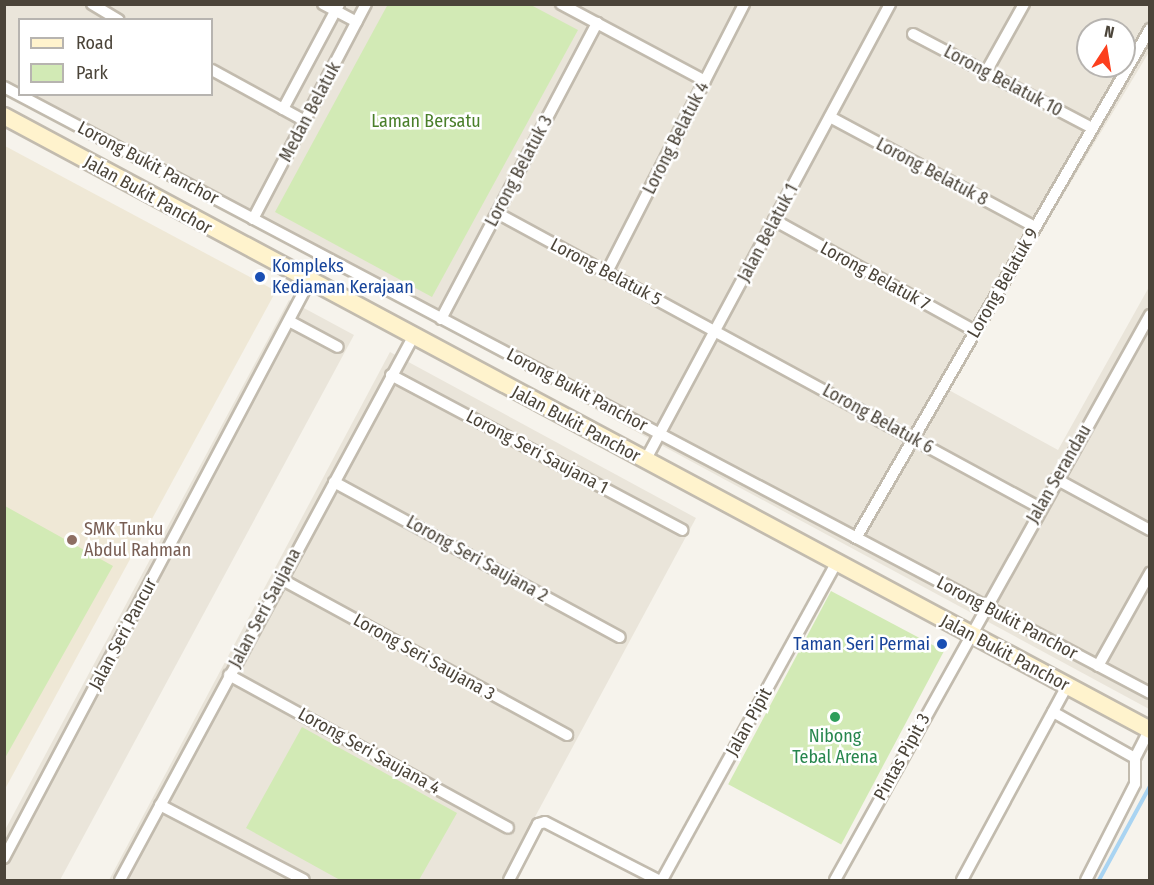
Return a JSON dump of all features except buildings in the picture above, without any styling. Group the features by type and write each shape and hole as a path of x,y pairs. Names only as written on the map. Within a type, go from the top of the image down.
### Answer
{"main road":[{"name":"Jalan Bukit Panchor","path":"4,116 309,282 1149,730"}],"street":[{"path":"92,4 116,18"},
{"path":"323,4 337,8 357,22"},
{"name":"Medan Belatuk","path":"253,219 366,4"},
{"path":"561,4 705,81"},
{"name":"Lorong Belatuk 4","path":"607,272 744,4"},
{"name":"Jalan Belatuk 1","path":"645,461 890,4"},
{"path":"986,72 1024,4"},
{"name":"Medan Belatuk","path":"283,109 337,8"},
{"name":"Lorong Belatuk 3","path":"441,319 597,23"},
{"name":"Lorong Belatuk 9","path":"856,538 1149,29"},
{"name":"Lorong Belatuk 10","path":"913,34 1092,128"},
{"path":"213,71 305,121"},
{"name":"Lorong Bukit Panchor","path":"4,87 18,94"},
{"name":"Lorong Bukit Panchor","path":"21,96 1149,693"},
{"name":"Lorong Belatuk 8","path":"830,117 1035,227"},
{"name":"Lorong Belatuk 5","path":"496,213 715,330"},
{"name":"Lorong Belatuk 7","path":"774,220 975,331"},
{"name":"Jalan Seri Pancur","path":"4,858 309,282"},
{"name":"Jalan Serandau","path":"969,634 1149,315"},
{"path":"289,321 338,347"},
{"name":"Lorong Belatuk 6","path":"715,330 1040,508"},
{"name":"Jalan Seri Saujana","path":"122,880 229,675 412,337"},
{"name":"Lorong Seri Saujana 1","path":"391,375 682,530"},
{"path":"1056,479 1149,530"},
{"name":"Lorong Seri Saujana 2","path":"334,482 620,637"},
{"name":"Jalan Pipit","path":"660,880 836,563"},
{"path":"1098,666 1149,573"},
{"name":"Lorong Seri Saujana 3","path":"281,579 567,735"},
{"name":"Pintas Pipit 3","path":"835,880 969,634"},
{"name":"Lorong Seri Saujana 4","path":"229,675 508,828"},
{"path":"962,880 1067,686"},
{"path":"1053,712 1135,758"},
{"path":"1086,880 1136,784 1135,758 1149,730"},
{"path":"160,805 304,880"},
{"path":"509,880 538,824 550,823 660,880"}],"shaded area":[{"path":"4,5 1149,5 1149,52 1136,74 1136,18 1076,18 1076,78 1133,78 947,389 1058,450 1149,287 1149,709 5,90"},
{"name":"SMK Tunku Abdul Rahman","path":"5,146 276,291 5,789"},
{"path":"289,300 354,335 60,880 5,880 5,830"},
{"path":"390,352 696,518 501,880 109,880"}],"green space":[{"name":"Laman Bersatu","path":"388,4 531,5 578,30 432,297 275,212"},
{"path":"5,506 113,566 5,758"},
{"name":"Nibong Tebal Arena","path":"831,591 944,651 841,844 728,784"},
{"path":"302,727 457,813 419,880 340,880 246,828"}],"waterway":[{"path":"1099,880 1150,786"}],"place":[{"name":"Kompleks Kediaman Kerajaan","path":"260,277"},
{"name":"SMK Tunku Abdul Rahman","path":"72,540"},
{"name":"Taman Seri Permai","path":"942,644"},
{"name":"Nibong Tebal Arena","path":"835,717"}]}
